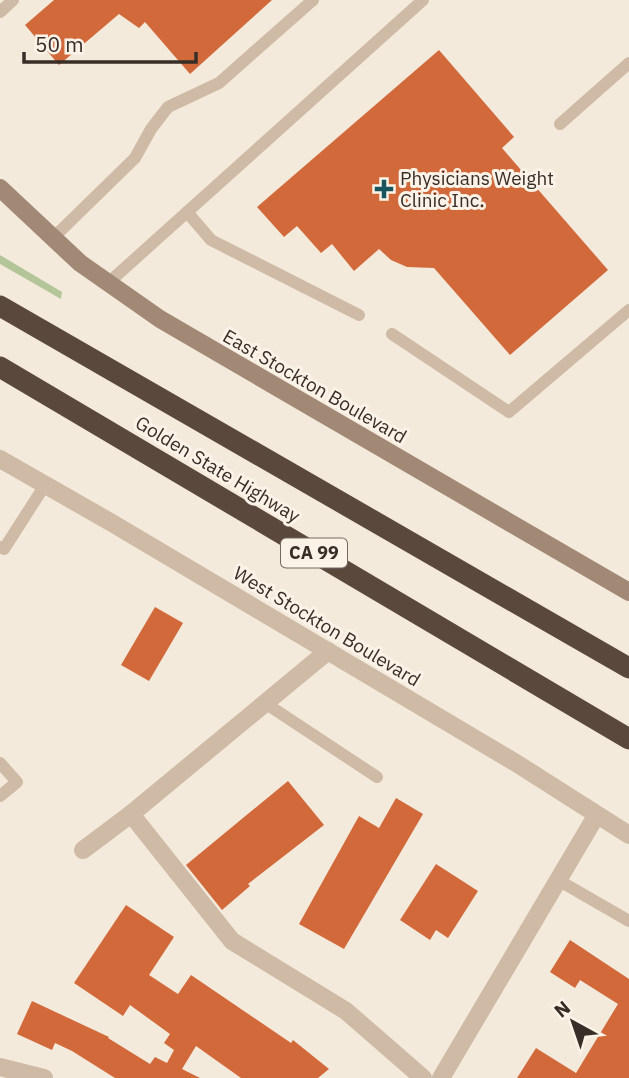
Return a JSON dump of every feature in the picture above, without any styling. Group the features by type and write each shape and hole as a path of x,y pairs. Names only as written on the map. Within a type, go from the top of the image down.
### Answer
{"highway":[{"name":"Golden State Highway","path":"0,306 629,668"},
{"name":"Golden State Highway","path":"0,367 629,739"}],"street":[{"name":"East Stockton Boulevard","path":"0,188 51,239 107,284 160,319 629,593"},
{"name":"West Stockton Boulevard","path":"0,459 516,763 629,835"},
{"path":"83,850 131,814 328,652"},
{"path":"131,814 232,941 346,1011 423,1078"},
{"path":"441,1078 596,816"},
{"path":"0,1067 44,1078"}],"lane":[{"path":"0,12 13,0"},
{"path":"51,239 135,158 168,107 219,83 313,0"},
{"path":"107,284 423,0"},
{"path":"560,124 629,63"},
{"path":"187,212 211,240 359,315"},
{"path":"392,334 509,412 629,310"},
{"path":"0,547 4,549 45,485"},
{"path":"265,703 377,777"},
{"path":"0,763 17,782 0,796"},
{"path":"558,880 629,921"}],"green space":[{"path":"0,255 62,292 61,299 0,264"}],"building":[{"path":"54,0 272,0 190,74 145,22 139,28 119,14 59,65 25,25"},
{"path":"439,50 514,137 502,148 608,270 510,355 434,268 407,267 391,260 379,249 354,271 332,244 321,253 297,226 284,237 257,207"},
{"path":"155,607 183,623 149,681 121,665"},
{"path":"288,781 324,825 248,884 250,886 222,910 186,865"},
{"path":"396,798 423,814 344,949 299,924 359,816 379,828"},
{"path":"436,864 478,891 448,938 436,930 430,940 400,920"},
{"path":"126,905 174,937 149,975 178,994 191,975 291,1043 293,1040 329,1069 318,1078 241,1078 196,1046 182,1069 200,1078 115,1078 55,1043 52,1050 17,1034 32,1001 109,1037 150,1064 155,1057 167,1063 174,1050 164,1043 170,1034 130,1005 123,1016 74,983"},
{"path":"570,940 629,979 629,1078 517,1078 536,1048 576,1073 618,1004 580,980 575,988 550,972"}],"place":[{"name":"Physicians Weight Clinic Inc.","path":"384,189"}]}
